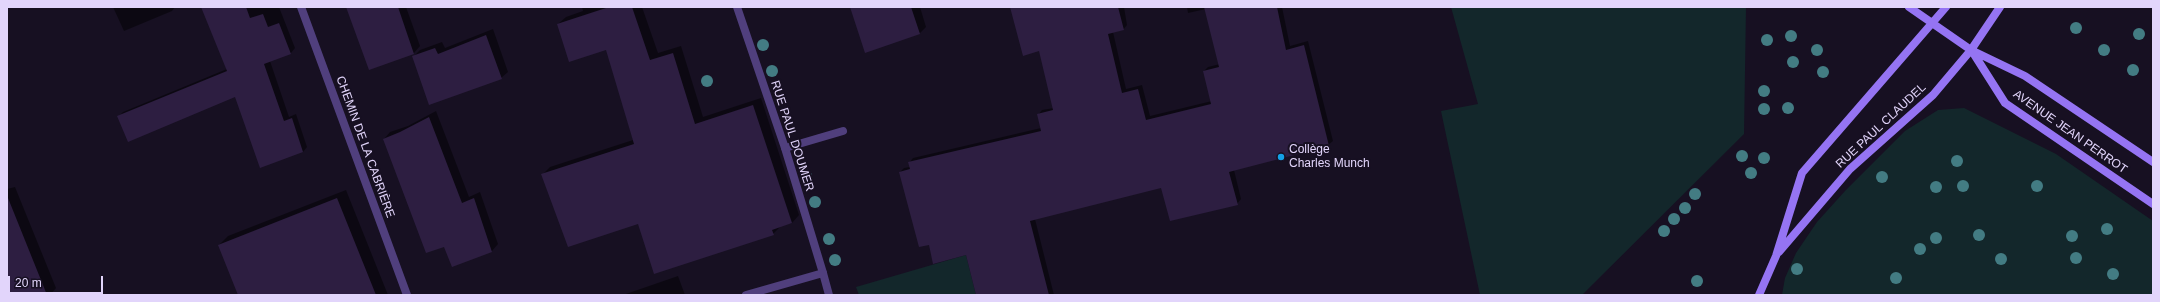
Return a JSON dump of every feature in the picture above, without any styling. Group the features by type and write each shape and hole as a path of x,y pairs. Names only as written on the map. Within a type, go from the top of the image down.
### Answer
{"main road":[{"name":"AVENUE JEAN PERROT","path":"1909,7 1971,50 2025,76 2153,162"},
{"name":"RUE PAUL CLAUDEL","path":"1759,295 1776,256 1802,173 1946,7"},
{"name":"RUE PAUL CLAUDEL","path":"1776,256 1850,169 1933,96 1971,50 2000,7"},
{"name":"AVENUE JEAN PERROT","path":"1971,50 2005,103 2153,204"}],"street":[{"name":"CHEMIN DE LA CABRIÈRE","path":"301,7 408,295"},
{"name":"RUE PAUL DOUMER","path":"737,7 785,148 829,295"},
{"path":"785,148 844,131"},
{"path":"746,295 823,273"}],"green space":[{"path":"1451,7 1746,7 1744,134 1582,295 1480,295 1441,111 1478,104"},
{"path":"1964,108 2056,154 2153,221 2153,295 1782,295 1785,278 1796,253 1817,222 1845,191 1905,131 1938,110"},
{"path":"966,255 976,295 859,295 856,287"}],"building":[{"path":"201,7 246,7 250,18 263,14 268,27 279,23 291,54 264,64 284,121 292,118 303,152 260,168 235,97 128,142 117,116 227,71"},
{"path":"346,7 398,7 414,54 369,70"},
{"path":"609,7 632,7 650,60 673,53 695,124 753,105 792,223 772,230 774,235 654,274 638,224 568,247 541,174 634,144 606,50 569,62 557,24"},
{"path":"850,7 911,7 920,34 865,53"},
{"path":"1010,7 1118,7 1124,30 1108,34 1122,93 1138,89 1146,120 1211,104 1203,71 1219,67 1204,7 1277,7 1286,50 1304,45 1329,146 1229,172 1238,205 1170,221 1161,188 1030,221 1049,295 976,295 966,255 933,264 929,245 919,247 899,172 910,169 908,162 1041,131 1037,114 1053,110 1039,51 1023,56"},
{"path":"486,35 502,79 429,105 412,56 435,48 438,54"},
{"path":"429,117 462,203 474,198 492,252 452,267 444,247 426,253 383,139"},
{"path":"8,198 47,295 7,295"},
{"path":"337,198 376,295 238,295 218,245"}],"place":[{"name":"Collège Charles Munch","path":"1281,157"}]}
